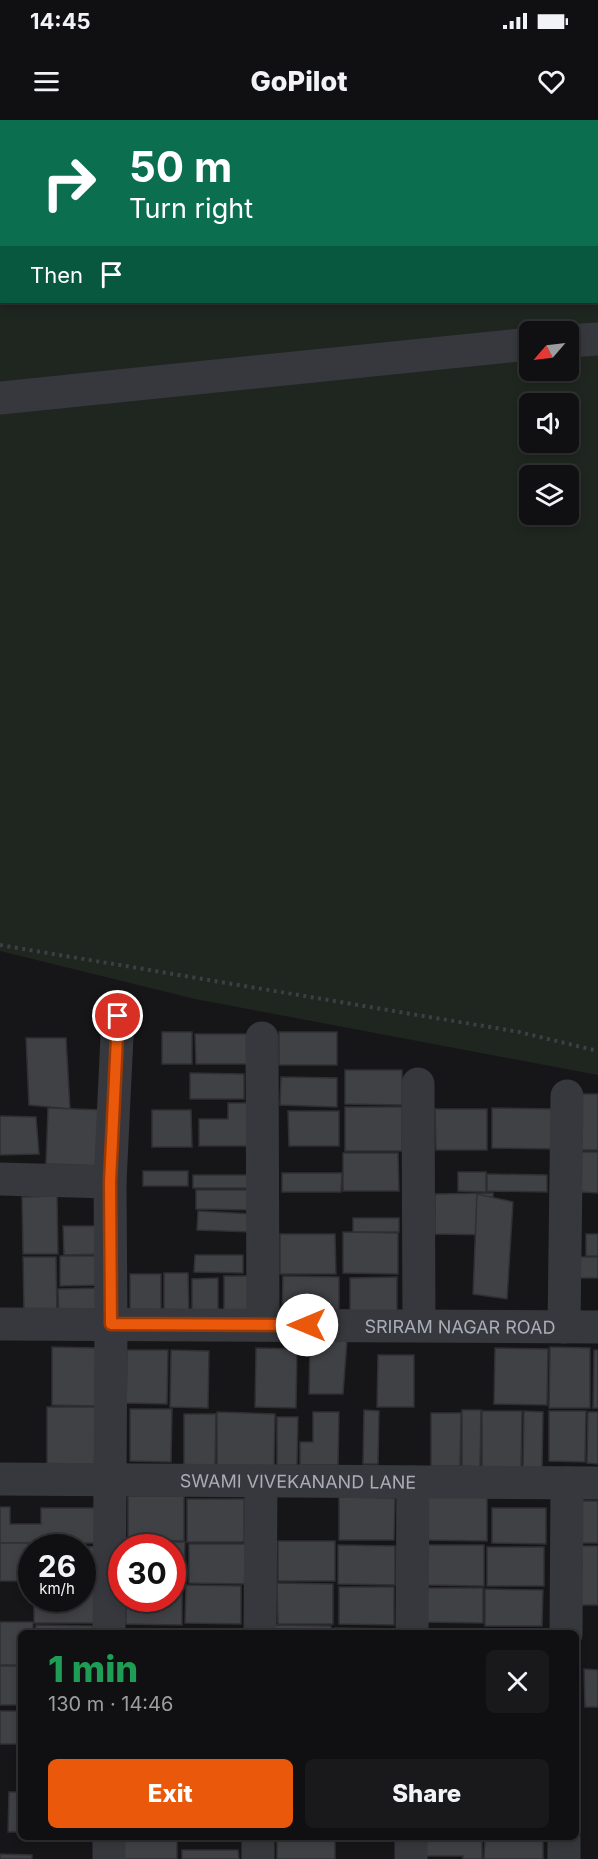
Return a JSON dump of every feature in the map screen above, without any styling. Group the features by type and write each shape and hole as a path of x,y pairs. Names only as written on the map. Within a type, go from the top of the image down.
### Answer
{"street":[{"path":"579,340 598,339"},
{"path":"0,398 519,345"},
{"path":"109,1630 110,1182 118,1016"},
{"path":"262,1038 263,1325"},
{"path":"418,1084 419,1325"},
{"path":"564,1327 567,1096"},
{"path":"0,1179 110,1182"},
{"name":"SRIRAM NAGAR ROAD","path":"0,1324 598,1327"},
{"name":"SWAMI VIVEKANAND LANE","path":"0,1479 583,1483"},
{"path":"260,1630 261,1481"},
{"path":"412,1630 413,1482"},
{"path":"566,1630 583,1483"},
{"path":"109,1840 109,1859"},
{"path":"258,1840 258,1859"},
{"path":"411,1840 411,1859"},
{"path":"564,1840 564,1859"}],"path":[{"path":"0,945 519,1032 598,1051"}],"shaded area":[{"path":"0,303 598,303 598,1075 195,999 0,951"}],"building":[{"path":"162,1032 192,1032 192,1064 162,1064"},
{"path":"279,1032 337,1032 337,1065 279,1065"},
{"path":"195,1034 249,1034 250,1064 196,1064"},
{"path":"26,1038 66,1038 70,1109 29,1105"},
{"path":"345,1070 402,1070 402,1105 345,1104"},
{"path":"190,1073 244,1074 244,1099 190,1099"},
{"path":"281,1077 337,1078 337,1107 280,1105"},
{"path":"577,1094 598,1094 598,1150 577,1150"},
{"path":"228,1103 251,1103 251,1146 199,1146 199,1119 228,1119"},
{"path":"345,1107 402,1107 402,1151 345,1151"},
{"path":"48,1108 102,1110 101,1166 46,1164"},
{"path":"492,1108 554,1109 554,1149 492,1148"},
{"path":"435,1109 487,1109 487,1150 436,1150"},
{"path":"152,1110 191,1110 192,1147 152,1147"},
{"path":"288,1111 339,1111 339,1146 289,1146"},
{"path":"0,1116 36,1117 39,1154 0,1155"},
{"path":"580,1152 598,1152 598,1193 580,1192"},
{"path":"343,1153 398,1153 399,1191 343,1191"},
{"path":"143,1171 188,1171 188,1186 143,1186"},
{"path":"458,1172 486,1172 486,1192 458,1191"},
{"path":"282,1173 342,1173 341,1192 282,1192"},
{"path":"487,1174 547,1175 547,1192 487,1191"},
{"path":"193,1175 249,1175 249,1188 193,1188"},
{"path":"196,1190 253,1190 253,1210 196,1209"},
{"path":"493,1193 493,1235 435,1234 435,1194"},
{"path":"477,1194 513,1202 507,1299 473,1294"},
{"path":"57,1196 58,1254 23,1254 22,1197"},
{"path":"198,1211 253,1214 252,1232 197,1230"},
{"path":"353,1218 399,1218 399,1232 353,1232"},
{"path":"63,1226 99,1226 100,1254 64,1255"},
{"path":"343,1232 398,1233 398,1274 343,1273"},
{"path":"280,1234 335,1234 336,1274 280,1274"},
{"path":"586,1234 598,1234 598,1256 586,1256"},
{"path":"195,1255 243,1255 243,1273 194,1272"},
{"path":"60,1256 101,1256 102,1285 60,1286"},
{"path":"23,1257 56,1257 57,1313 24,1313"},
{"path":"579,1257 598,1257 598,1278 579,1278"},
{"path":"164,1273 188,1273 189,1316 164,1316"},
{"path":"130,1274 161,1274 161,1317 130,1317"},
{"path":"224,1276 249,1276 249,1317 224,1316"},
{"path":"283,1276 339,1277 339,1317 282,1317"},
{"path":"397,1277 397,1317 350,1317 350,1278"},
{"path":"218,1278 218,1317 192,1317 192,1279"},
{"path":"101,1288 102,1319 59,1319 58,1289"},
{"path":"310,1341 347,1341 343,1394 309,1394"},
{"path":"52,1347 96,1348 96,1406 52,1405"},
{"path":"550,1347 590,1348 590,1408 549,1408"},
{"path":"256,1348 297,1349 296,1408 255,1407"},
{"path":"495,1348 548,1349 547,1405 494,1404"},
{"path":"127,1350 168,1350 167,1404 126,1403"},
{"path":"171,1350 209,1351 208,1408 170,1407"},
{"path":"594,1350 598,1350 598,1408 593,1408"},
{"path":"378,1355 414,1355 414,1407 377,1407"},
{"path":"47,1407 95,1407 95,1466 47,1465"},
{"path":"130,1409 172,1409 171,1462 130,1461"},
{"path":"364,1410 379,1411 378,1464 363,1464"},
{"path":"462,1410 481,1410 480,1467 462,1466"},
{"path":"482,1411 522,1411 521,1470 482,1469"},
{"path":"524,1411 543,1412 542,1468 523,1467"},
{"path":"549,1411 586,1411 585,1462 549,1461"},
{"path":"217,1412 275,1414 274,1467 217,1466"},
{"path":"313,1412 339,1412 338,1465 300,1465 300,1442 313,1442"},
{"path":"588,1412 598,1412 598,1464 587,1463"},
{"path":"431,1413 461,1413 460,1466 431,1466"},
{"path":"184,1414 216,1414 215,1467 184,1466"},
{"path":"277,1417 298,1417 297,1465 277,1465"},
{"path":"427,1492 487,1492 487,1541 427,1540"},
{"path":"128,1496 184,1496 184,1534 128,1534"},
{"path":"339,1497 395,1498 394,1540 339,1540"},
{"path":"187,1499 244,1499 244,1542 187,1542"},
{"path":"571,1501 598,1501 598,1543 571,1543"},
{"path":"0,1507 10,1507 10,1524 41,1524 41,1508 103,1508 103,1543 96,1543 96,1534 18,1534 18,1543 0,1543"},
{"path":"492,1508 546,1508 546,1544 492,1543"},
{"path":"278,1541 335,1541 335,1581 278,1581"},
{"path":"0,1543 18,1543 18,1581 0,1581"},
{"path":"189,1544 246,1544 246,1584 189,1583"},
{"path":"338,1545 395,1546 395,1585 338,1584"},
{"path":"426,1545 484,1545 484,1586 426,1585"},
{"path":"573,1546 598,1546 598,1605 573,1605"},
{"path":"96,1547 103,1547 103,1583 96,1583"},
{"path":"487,1547 544,1547 544,1586 487,1586"},
{"path":"277,1583 333,1584 333,1624 278,1624"},
{"path":"186,1585 241,1586 241,1624 185,1623"},
{"path":"339,1587 394,1587 394,1625 339,1624"},
{"path":"425,1588 483,1588 483,1623 425,1622"},
{"path":"485,1589 543,1590 542,1626 485,1626"},
{"path":"34,1612 95,1612 95,1623 34,1623"},
{"path":"126,1612 182,1612 182,1625 126,1624"},
{"path":"0,1622 33,1622 33,1630 18,1630 18,1665 0,1665"},
{"path":"36,1625 93,1626 93,1630 35,1630"},
{"path":"275,1625 331,1626 331,1630 275,1630"},
{"path":"335,1628 393,1629 393,1630 335,1630"},
{"path":"0,1666 18,1666 18,1705 0,1705"},
{"path":"584,1669 598,1670 598,1707 585,1707"},
{"path":"0,1711 18,1711 18,1744 0,1744"},
{"path":"9,1792 18,1792 18,1832 8,1832"},
{"path":"122,1840 177,1840 177,1859 122,1859"},
{"path":"277,1840 335,1840 335,1859 277,1859"},
{"path":"424,1840 482,1840 482,1859 463,1859 463,1856 424,1856"},
{"path":"485,1840 543,1840 543,1859 484,1859"},
{"path":"182,1850 238,1850 239,1859 182,1859"},
{"path":"0,1854 32,1855 32,1859 0,1859"}],"route":[{"path":"118,1016 110,1182 111,1324 307,1325"}]}
